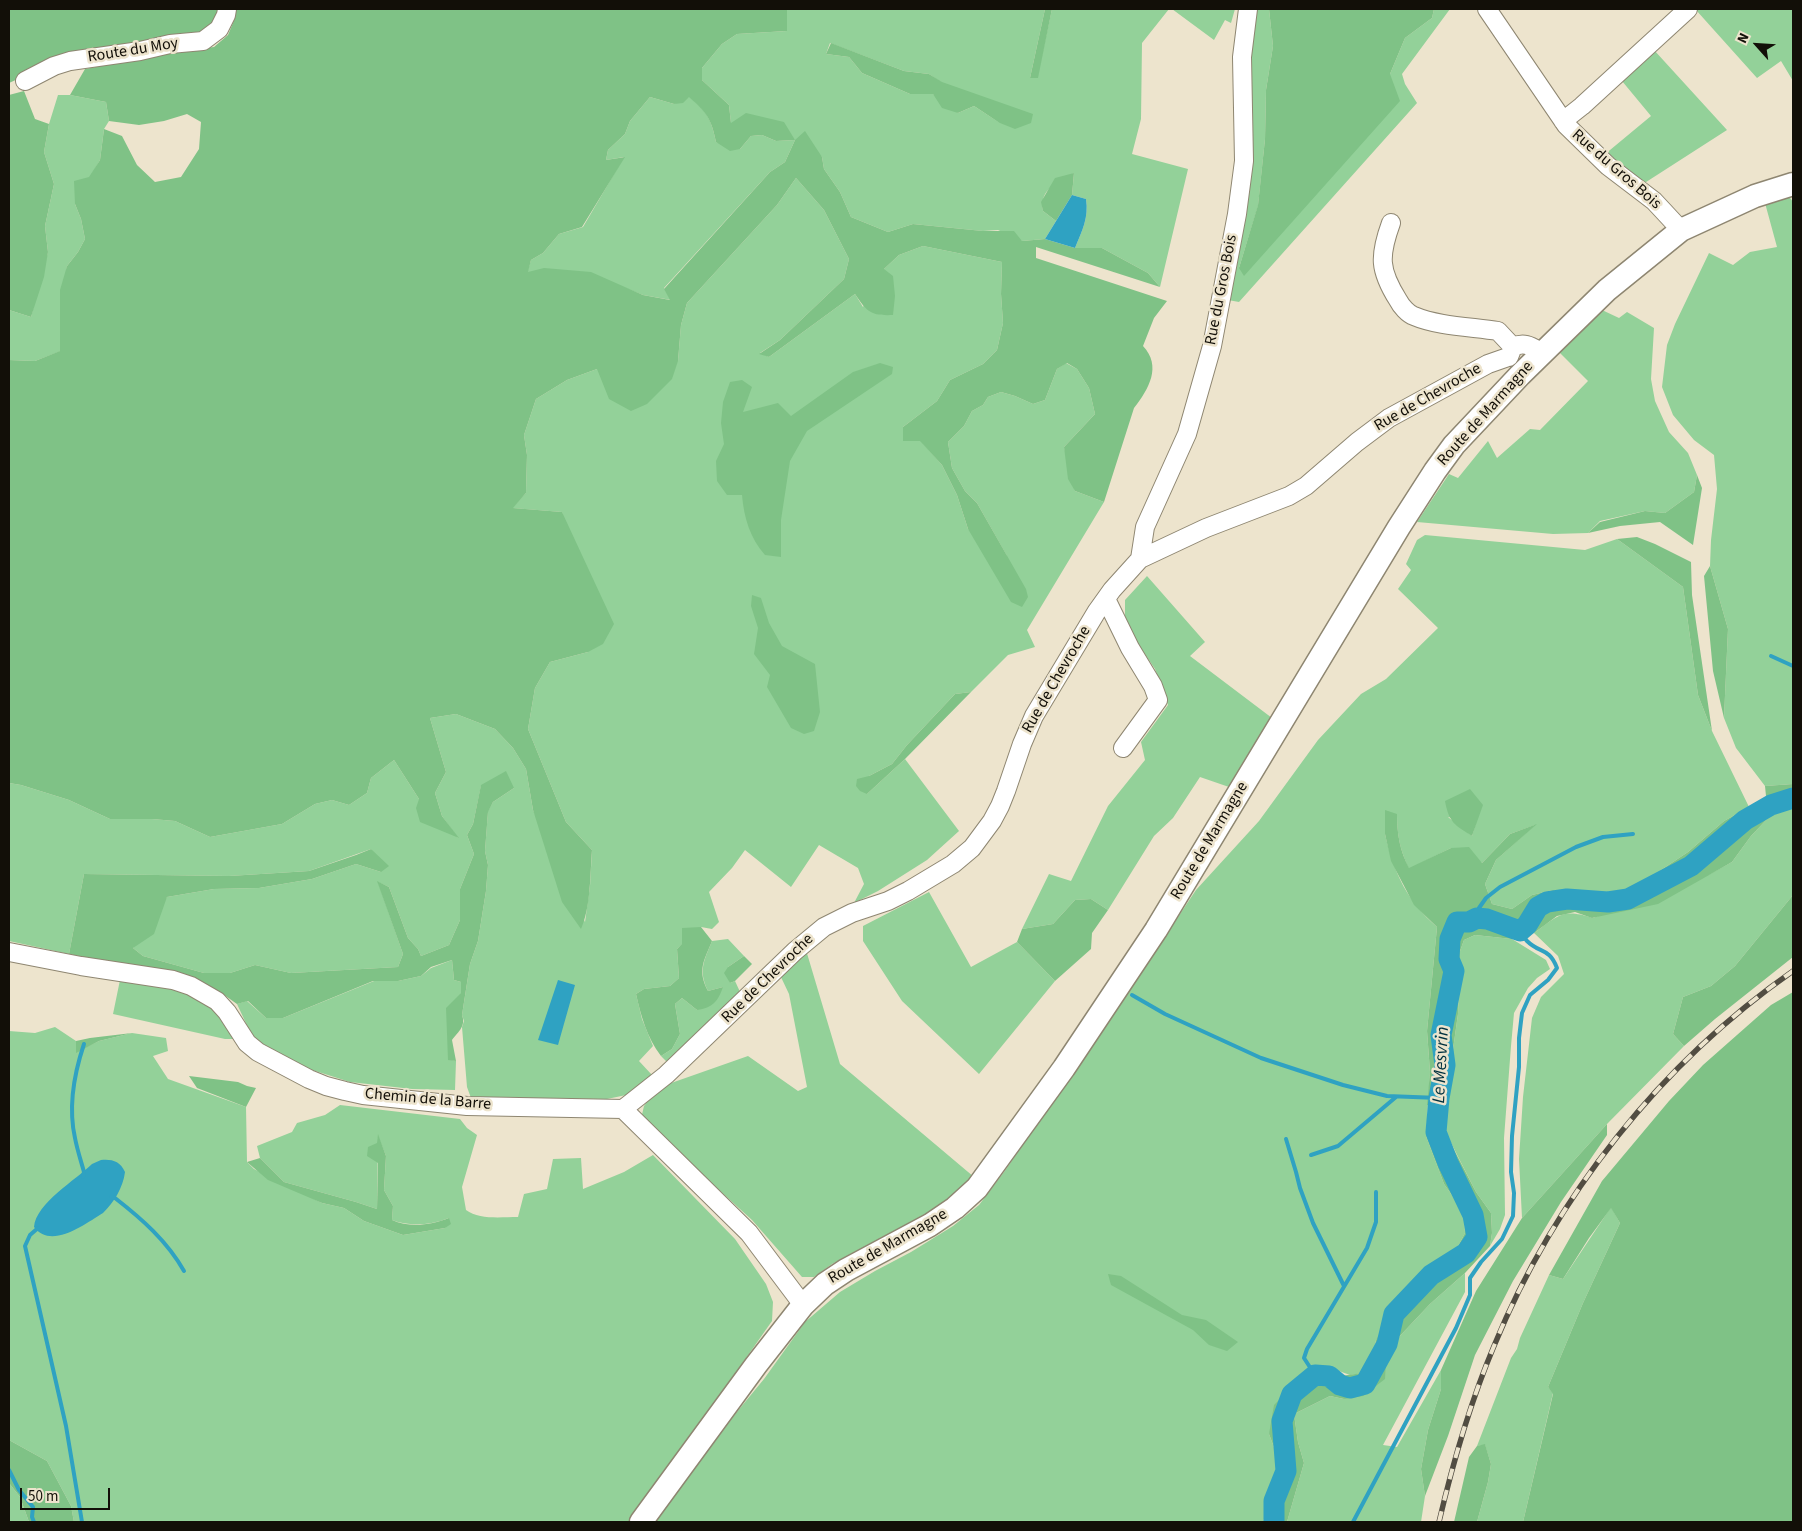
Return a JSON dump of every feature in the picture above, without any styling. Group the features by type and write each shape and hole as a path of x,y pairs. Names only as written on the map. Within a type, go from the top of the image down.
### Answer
{"main road":[{"name":"Route de Marmagne","path":"641,1522 803,1304 825,1284 846,1270 930,1224 955,1208 976,1188 1064,1068 1156,930 1418,496 1514,360 1543,353 1607,290 1681,230 1755,196 1793,184"}],"street":[{"name":"Route du Moy","path":"25,81 54,66 70,61 140,51 170,44 202,41 218,29 227,9"},
{"name":"Rue du Gros Bois","path":"1140,559 1145,527 1187,434 1212,346 1244,161 1242,57 1248,9"},
{"name":"Rue du Gros Bois","path":"1487,9 1562,121 1608,166 1654,202 1681,230"},
{"path":"1562,121 1582,106 1688,9"},
{"path":"1392,223 1384,243 1382,266 1387,283 1400,304 1411,316 1425,320 1498,331 1514,360"},
{"name":"Rue de Chevroche","path":"623,1110 666,1075 795,950 824,927 845,916 888,901 908,891 945,868 972,848 992,821 1000,806 1034,716 1087,626 1106,599 1140,559 1206,528 1289,496 1306,486 1357,442 1389,418 1488,364 1514,360"},
{"path":"1106,599 1130,648 1153,686 1158,700 1123,748"},
{"name":"Chemin de la Barre","path":"9,952 173,980 191,986 217,1001 227,1012 247,1043 258,1052 309,1079 326,1086 363,1096 467,1106 623,1110"},
{"path":"623,1110 750,1234 803,1304"}],"green space":[{"path":"9,9 224,9 210,32 31,73 9,83"},
{"path":"236,9 787,9 787,31 737,34 722,44 702,68 702,80 729,105 731,123 746,113 784,122 795,140 805,131 822,157 824,169 840,192 851,217 888,232 913,224 983,231 1014,231 1022,241 1045,239 1075,248 1102,248 1148,273 1160,287 1036,247 1036,258 1167,301 1154,318 1143,346 1152,361 1151,377 1144,393 1134,408 1104,502 1075,491 1068,479 1064,447 1095,414 1089,388 1077,369 1067,363 1057,369 1045,400 1033,404 1001,392 988,397 983,405 972,411 964,426 948,442 952,468 965,491 977,503 1026,589 1028,597 1022,607 1011,602 968,529 957,495 942,465 920,441 903,441 903,427 937,401 950,380 983,364 997,350 1003,323 1001,294 1002,262 923,246 899,255 884,269 893,276 895,296 893,315 879,315 870,312 855,294 769,357 759,354 780,340 844,279 849,259 824,210 796,178 777,205 687,303 681,325 678,361 672,379 647,404 631,411 609,399 597,369 567,380 536,399 524,435 527,455 526,493 513,508 562,512 614,624 603,644 588,652 550,662 535,688 528,729 566,822 592,850 587,911 581,929 562,902 533,810 526,769 513,748 495,729 456,714 430,718 446,772 435,793 442,816 459,838 420,822 416,808 419,799 394,760 371,778 367,793 349,805 332,800 315,804 282,824 210,837 175,821 110,819 69,800 9,783 9,360 35,361 60,351 60,290 67,266 85,239 81,219 75,204 74,181 89,177 100,160 104,129 122,136 137,165 155,182 181,177 199,149 201,122 187,114 164,121 139,125 109,121 106,102 70,95 85,69 214,47 228,35 235,18","holes":["650,97 674,104 683,103 689,97 707,117 716,142 730,151 740,149 751,136 762,135 776,141 795,140 785,162 770,172 664,289 670,300 643,295 591,272 544,268 528,272 531,260 543,253 559,234 582,227 625,157 606,160 608,150 625,134 630,121"]},
{"path":"787,9 1045,9 1030,78 1037,78 1052,9 1169,9 1142,43 1141,119 1132,154 1188,169 1160,287 1148,273 1102,248 1075,248 1084,224 1087,206 1086,199 1072,195 1074,173 1051,187 1044,197 1043,211 1056,221 1045,239 1022,241 998,230 983,231 913,224 888,232 851,217 840,192 824,169 822,157 795,140 731,123 729,105 702,80 702,68 722,44 737,34 787,31","holes":["830,43 904,71 929,74 1000,123 974,106 958,113 933,94 910,94 862,73 849,57 826,54"]},
{"path":"1045,9 1052,9 1038,78 1030,78"},
{"path":"1172,9 1235,9 1231,23 1225,20 1214,40"},
{"path":"1255,9 1269,9 1273,46 1266,90 1265,139 1258,206 1239,268 1390,74 1405,38 1432,18 1434,9 1450,9 1402,74 1405,84 1417,103 1239,302 1228,300 1249,160 1252,32"},
{"path":"1269,9 1434,9 1432,18 1405,38 1390,74 1400,101 1244,276 1239,268 1258,205 1265,139 1266,90 1273,46"},
{"path":"1697,9 1793,9 1793,81 1781,61 1757,78"},
{"path":"831,43 904,71 929,74 942,82 1033,114 1031,123 1015,129 1000,123 974,106 958,113 942,108 933,94 910,94 862,73 849,57 826,54"},
{"path":"1654,50 1727,130 1643,184 1604,155 1651,116 1622,81"},
{"path":"24,91 35,119 49,124 44,152 54,184 45,226 48,252 44,277 31,317 9,310 9,95"},
{"path":"58,95 70,95 106,102 109,121 104,129 100,160 75,204 81,219 85,239 67,266 61,306 61,351 35,361 9,360 9,310 31,317 48,252 45,226 54,184 44,152 49,124"},
{"path":"689,96 707,116 716,142 740,149 751,136 762,135 776,141 795,140 785,162 770,172 664,288 671,300 643,295 618,285 527,273 531,260 543,253 559,234 583,227 624,157 606,160 608,150 625,134 630,121 650,97 674,104"},
{"path":"1074,173 1072,195 1056,221 1043,211 1041,202 1055,178"},
{"path":"796,178 824,210 849,259 844,279 780,340 760,353 769,357 855,294 863,307 884,269 899,255 923,246 1002,262 1001,294 1003,323 997,350 983,364 950,380 937,401 903,427 903,441 920,440 942,465 957,495 968,529 1007,556 977,503 965,491 952,468 948,442 964,426 972,411 983,405 988,397 1001,392 1033,404 1045,400 1057,369 1066,363 1077,369 1089,388 1095,414 1064,447 1075,491 1104,502 1027,630 1035,647 1008,655 971,692 955,694 907,745 892,764 869,776 867,794 905,759 959,831 927,860 878,891 854,903 864,884 858,868 819,845 791,887 745,850 732,868 709,892 719,922 712,929 701,927 677,949 679,978 670,986 644,989 636,994 642,1019 653,1046 639,1061 652,1075 631,1094 607,1099 471,1098 467,1087 462,1027 464,1021 462,1015 470,964 478,941 486,891 488,865 485,851 488,811 493,802 514,788 481,786 473,824 467,835 474,854 460,889 460,920 449,945 421,956 418,949 408,938 389,887 378,882 403,954 398,967 291,973 255,965 230,973 204,973 143,956 133,948 167,897 214,889 259,888 312,879 356,864 381,872 371,849 309,871 229,876 84,874 69,954 9,941 9,783 69,800 110,819 175,821 210,837 282,824 315,804 332,800 349,805 367,793 371,778 394,760 419,799 458,838 442,816 435,793 446,772 430,718 456,714 495,729 513,748 526,769 533,810 585,922 592,850 566,822 528,729 535,688 550,662 588,652 562,512 512,508 526,493 527,455 524,435 536,399 567,380 597,369 678,361 681,325 687,303 777,205"},
{"path":"1788,195 1793,202 1793,784 1765,786 1736,748 1724,718 1728,629 1710,566 1717,489 1714,455 1694,440 1673,415 1662,387 1667,345 1709,253 1733,265 1750,252 1777,247 1765,203"},
{"path":"1602,310 1619,318 1627,312 1654,328 1651,379 1655,401 1669,432 1688,453 1697,475 1694,492 1665,513 1645,511 1600,521 1588,533 1553,534 1417,522 1449,474 1458,478 1488,441 1497,458 1530,429 1540,430 1588,381 1559,352"},
{"path":"880,363 893,367 892,374 807,431 790,461 781,520 781,557 765,555 755,542 749,527 744,512 742,495 727,495 717,481 716,461 724,444 721,423 723,402 730,382 742,380 752,387 743,412 778,403 791,416 853,372"},
{"path":"1697,475 1702,488 1693,545 1660,522 1620,526 1588,533 1600,522 1645,511 1665,513 1694,492"},
{"path":"1425,535 1585,550 1617,539 1683,587 1698,695 1712,731 1749,807 1724,821 1688,852 1661,870 1648,882 1623,892 1596,894 1553,890 1532,895 1512,909 1492,904 1485,884 1496,860 1535,825 1510,834 1482,863 1451,848 1409,869 1400,842 1397,815 1385,834 1397,874 1417,907 1437,927 1427,1031 1430,1072 1426,1136 1444,1184 1464,1212 1465,1233 1454,1254 1426,1273 1376,1340 1370,1372 1350,1375 1325,1366 1305,1374 1269,1434 1278,1458 1273,1488 1263,1522 655,1522 805,1322 840,1292 953,1226 979,1205 1096,1040 1196,890 1259,821 1318,740 1361,694 1386,679 1438,628 1398,589 1411,570 1406,564 1417,540","holes":["1448,817 1476,823 1472,836"]},
{"path":"1637,537 1691,562 1692,595 1712,731 1698,695 1683,587 1617,539"},
{"path":"1710,566 1728,629 1724,718 1713,671 1704,576"},
{"path":"1147,576 1205,642 1190,656 1272,718 1229,787 1200,777 1173,818 1154,836 1108,910 1091,899 1075,900 1053,924 1022,929 1049,874 1071,881 1108,806 1145,760 1141,742 1168,705 1155,669 1136,641 1125,618 1125,600"},
{"path":"752,595 761,598 769,623 782,646 815,664 820,712 814,731 804,734 791,728 767,687 770,675 754,654 758,628 751,606"},
{"path":"971,692 905,759 867,794 860,791 856,786 857,779 869,776 892,764 907,745 955,694"},
{"path":"506,771 514,788 493,802 488,812 485,851 488,865 486,891 478,941 470,964 462,1015 463,1022 452,1040 456,1061 448,1060 446,1008 461,993 461,982 454,980 452,960 431,967 421,976 398,981 373,981 283,1018 266,1018 248,1001 237,1004 220,992 188,978 69,954 84,874 229,876 309,871 371,849 389,866 381,872 356,864 312,879 259,888 214,889 167,897 154,934 133,948 143,956 204,973 230,973 255,965 291,973 398,967 403,954 377,881 389,887 408,938 418,949 421,956 449,945 460,920 460,889 474,854 467,835 473,824 481,785"},
{"path":"1793,784 1793,805 1769,817 1751,836 1732,862 1658,904 1592,918 1575,912 1557,916 1534,933 1512,939 1475,935 1464,940 1460,951 1458,1014 1445,1106 1427,1105 1430,1072 1427,1031 1437,927 1414,905 1391,861 1385,834 1385,810 1397,814 1400,842 1409,868 1451,848 1469,847 1482,863 1510,834 1537,824 1496,860 1485,884 1492,904 1512,909 1532,895 1553,890 1596,894 1623,892 1648,882 1661,870 1688,852 1724,821 1749,807 1768,816 1765,786"},
{"path":"1470,789 1483,805 1472,836 1454,823 1445,801"},
{"path":"1793,805 1793,895 1735,966 1711,986 1683,997 1673,1034 1684,1046 1607,1124 1522,1218 1519,1159 1523,1097 1532,1018 1541,997 1564,974 1558,956 1534,933 1561,915 1575,914 1593,918 1710,874 1732,862 1751,836 1769,817"},
{"path":"929,892 971,967 1017,942 1055,981 979,1074 902,1001 863,941 863,926"},
{"path":"1793,895 1793,957 1684,1046 1673,1034 1683,997 1711,986 1735,966"},
{"path":"1091,899 1108,910 1092,933 1091,949 1055,981 1017,942 1022,929 1053,924 1075,900"},
{"path":"701,927 712,941 706,954 702,971 705,984 708,991 723,987 717,1000 707,1008 697,1010 682,998 675,1004 680,1034 672,1049 661,1056 648,1034 636,994 644,989 670,986 679,978 677,949 682,944 682,928"},
{"path":"1475,935 1512,939 1546,960 1550,969 1537,978 1528,988 1514,1013 1504,1138 1505,1215 1500,1229 1490,1246 1492,1233 1491,1213 1476,1192 1449,1139 1445,1127 1445,1106 1458,1014 1460,951 1464,940"},
{"path":"728,939 744,956 728,967 730,983 735,981 741,994 667,1062 661,1056 672,1049 680,1034 675,1004 682,998 697,1010 723,987 708,991 703,977 703,966 712,941"},
{"path":"806,950 840,1064 974,1177 937,1208 832,1264 814,1277 802,1277 752,1220 641,1119 644,1106 657,1088 748,1056 798,1091 807,1087 789,994 780,975"},
{"path":"744,956 752,964 735,981 730,983 724,973 728,967"},
{"path":"452,960 454,980 461,982 461,993 448,1059 456,1061 455,1090 412,1089 350,1082 309,1069 268,1049 251,1034 237,1004 247,1001 266,1018 283,1018 374,981 398,981 421,976 431,968"},
{"path":"120,980 188,991 210,1003 231,1028 233,1039 225,1039 113,1014"},
{"path":"1793,992 1793,1522 1523,1522 1553,1394 1548,1387 1583,1303 1620,1223 1611,1208 1563,1279 1549,1275 1602,1181 1669,1101 1703,1065 1771,1005"},
{"path":"55,1027 76,1041 76,1052 99,1041 132,1033 166,1038 168,1051 153,1056 168,1079 246,1107 247,1162 254,1169 322,1203 344,1208 364,1221 403,1235 445,1228 449,1218 421,1224 406,1224 392,1220 393,1206 384,1190 386,1156 378,1136 377,1209 284,1182 260,1158 257,1146 292,1132 297,1123 325,1115 340,1105 460,1119 467,1128 477,1135 462,1187 466,1210 484,1217 518,1217 524,1194 547,1189 553,1159 581,1158 583,1189 624,1172 653,1155 735,1239 766,1284 773,1302 772,1321 631,1522 74,1522 71,1506 47,1461 9,1440 9,1031 35,1033"},
{"path":"132,1033 99,1041 76,1053 76,1041"},
{"path":"189,1076 238,1082 256,1088 246,1107 197,1088"},
{"path":"1427,1119 1445,1127 1449,1140 1476,1192 1491,1213 1492,1233 1490,1246 1398,1338 1386,1361 1385,1379 1363,1396 1344,1399 1330,1396 1294,1414 1298,1442 1304,1463 1287,1522 1263,1522 1273,1488 1278,1458 1269,1434 1274,1405 1305,1374 1318,1379 1370,1372 1376,1340 1395,1304 1426,1273 1454,1254 1465,1233 1464,1212 1444,1184 1426,1136"},
{"path":"1607,1124 1607,1135 1561,1202 1513,1281 1475,1355 1448,1436 1425,1496 1421,1469 1428,1430 1441,1389 1441,1370 1476,1291 1522,1218"},
{"path":"378,1134 386,1156 384,1190 393,1206 392,1220 420,1225 449,1218 451,1224 445,1228 403,1235 364,1221 344,1208 322,1203 268,1180 247,1162 260,1158 284,1182 377,1209 378,1163 367,1156 368,1147 377,1143"},
{"path":"1611,1207 1620,1223 1583,1303 1548,1387 1553,1393 1523,1522 1477,1522 1491,1464 1485,1445 1477,1446 1511,1358 1517,1349 1520,1338 1549,1275 1563,1279"},
{"path":"1465,1273 1465,1292 1383,1445 1397,1447 1441,1370 1441,1389 1428,1430 1421,1469 1425,1496 1421,1522 1287,1522 1304,1463 1298,1442 1294,1414 1330,1396 1344,1399 1386,1361 1398,1338 1430,1304"},
{"path":"1108,1274 1121,1276 1182,1315 1206,1320 1238,1342 1227,1351 1209,1345 1193,1330 1111,1285"},
{"path":"9,1440 47,1461 71,1506 74,1522 29,1522 20,1497 9,1483"},
{"path":"1485,1444 1491,1464 1477,1522 1454,1522 1469,1457 1477,1446"},
{"path":"9,1483 20,1497 29,1522 9,1522"}],"water":[{"path":"1072,195 1086,199 1087,206 1084,224 1075,248 1045,239"},
{"path":"558,980 575,985 558,1045 538,1040"},
{"path":"101,1160 109,1160 121,1165 125,1172 120,1189 103,1213 78,1228 59,1236 49,1236 41,1233 34,1227 36,1218 49,1201 92,1164"}],"waterway":[{"path":"1771,656 1793,666"},
{"name":"Le Mesvrin","path":"1274,1522 1274,1501 1286,1471 1282,1421 1292,1394 1315,1375 1329,1376 1340,1385 1350,1388 1365,1384 1387,1344 1394,1314 1431,1275 1466,1253 1477,1237 1473,1215 1448,1163 1436,1132 1439,1098 1445,1065 1441,1035 1454,971 1449,959 1450,939 1457,922 1469,922 1477,918 1487,919 1520,931 1527,925 1538,907 1547,902 1567,899 1608,902 1628,899 1691,866 1745,820 1771,805 1793,798"},
{"path":"1477,918 1479,908 1486,898 1500,887 1576,847 1603,837 1633,834"},
{"path":"1353,1522 1456,1328 1470,1295 1470,1278 1481,1262 1502,1239 1513,1216 1512,1136 1522,1013 1530,995 1548,980 1557,968 1551,957 1526,940 1520,931"},
{"path":"1132,995 1165,1014 1261,1058 1343,1085 1387,1096 1439,1098"},
{"path":"83,1177 84,1172 73,1126 72,1103 77,1067 84,1044"},
{"path":"1311,1155 1338,1146 1396,1097"},
{"path":"1286,1139 1300,1188 1313,1223 1344,1286"},
{"path":"1315,1375 1304,1358 1307,1349 1367,1248 1376,1222 1376,1192"},
{"path":"111,1197 125,1206 153,1231 170,1250 184,1271"},
{"path":"38,1228 30,1235 25,1246 66,1426 82,1522"},
{"path":"9,1470 19,1490 33,1507 32,1517 34,1522"}],"railway":[{"path":"1439,1522 1450,1477 1477,1389 1519,1291 1548,1237 1581,1186 1617,1137 1656,1091 1699,1047 1745,1007 1793,971"}]}
